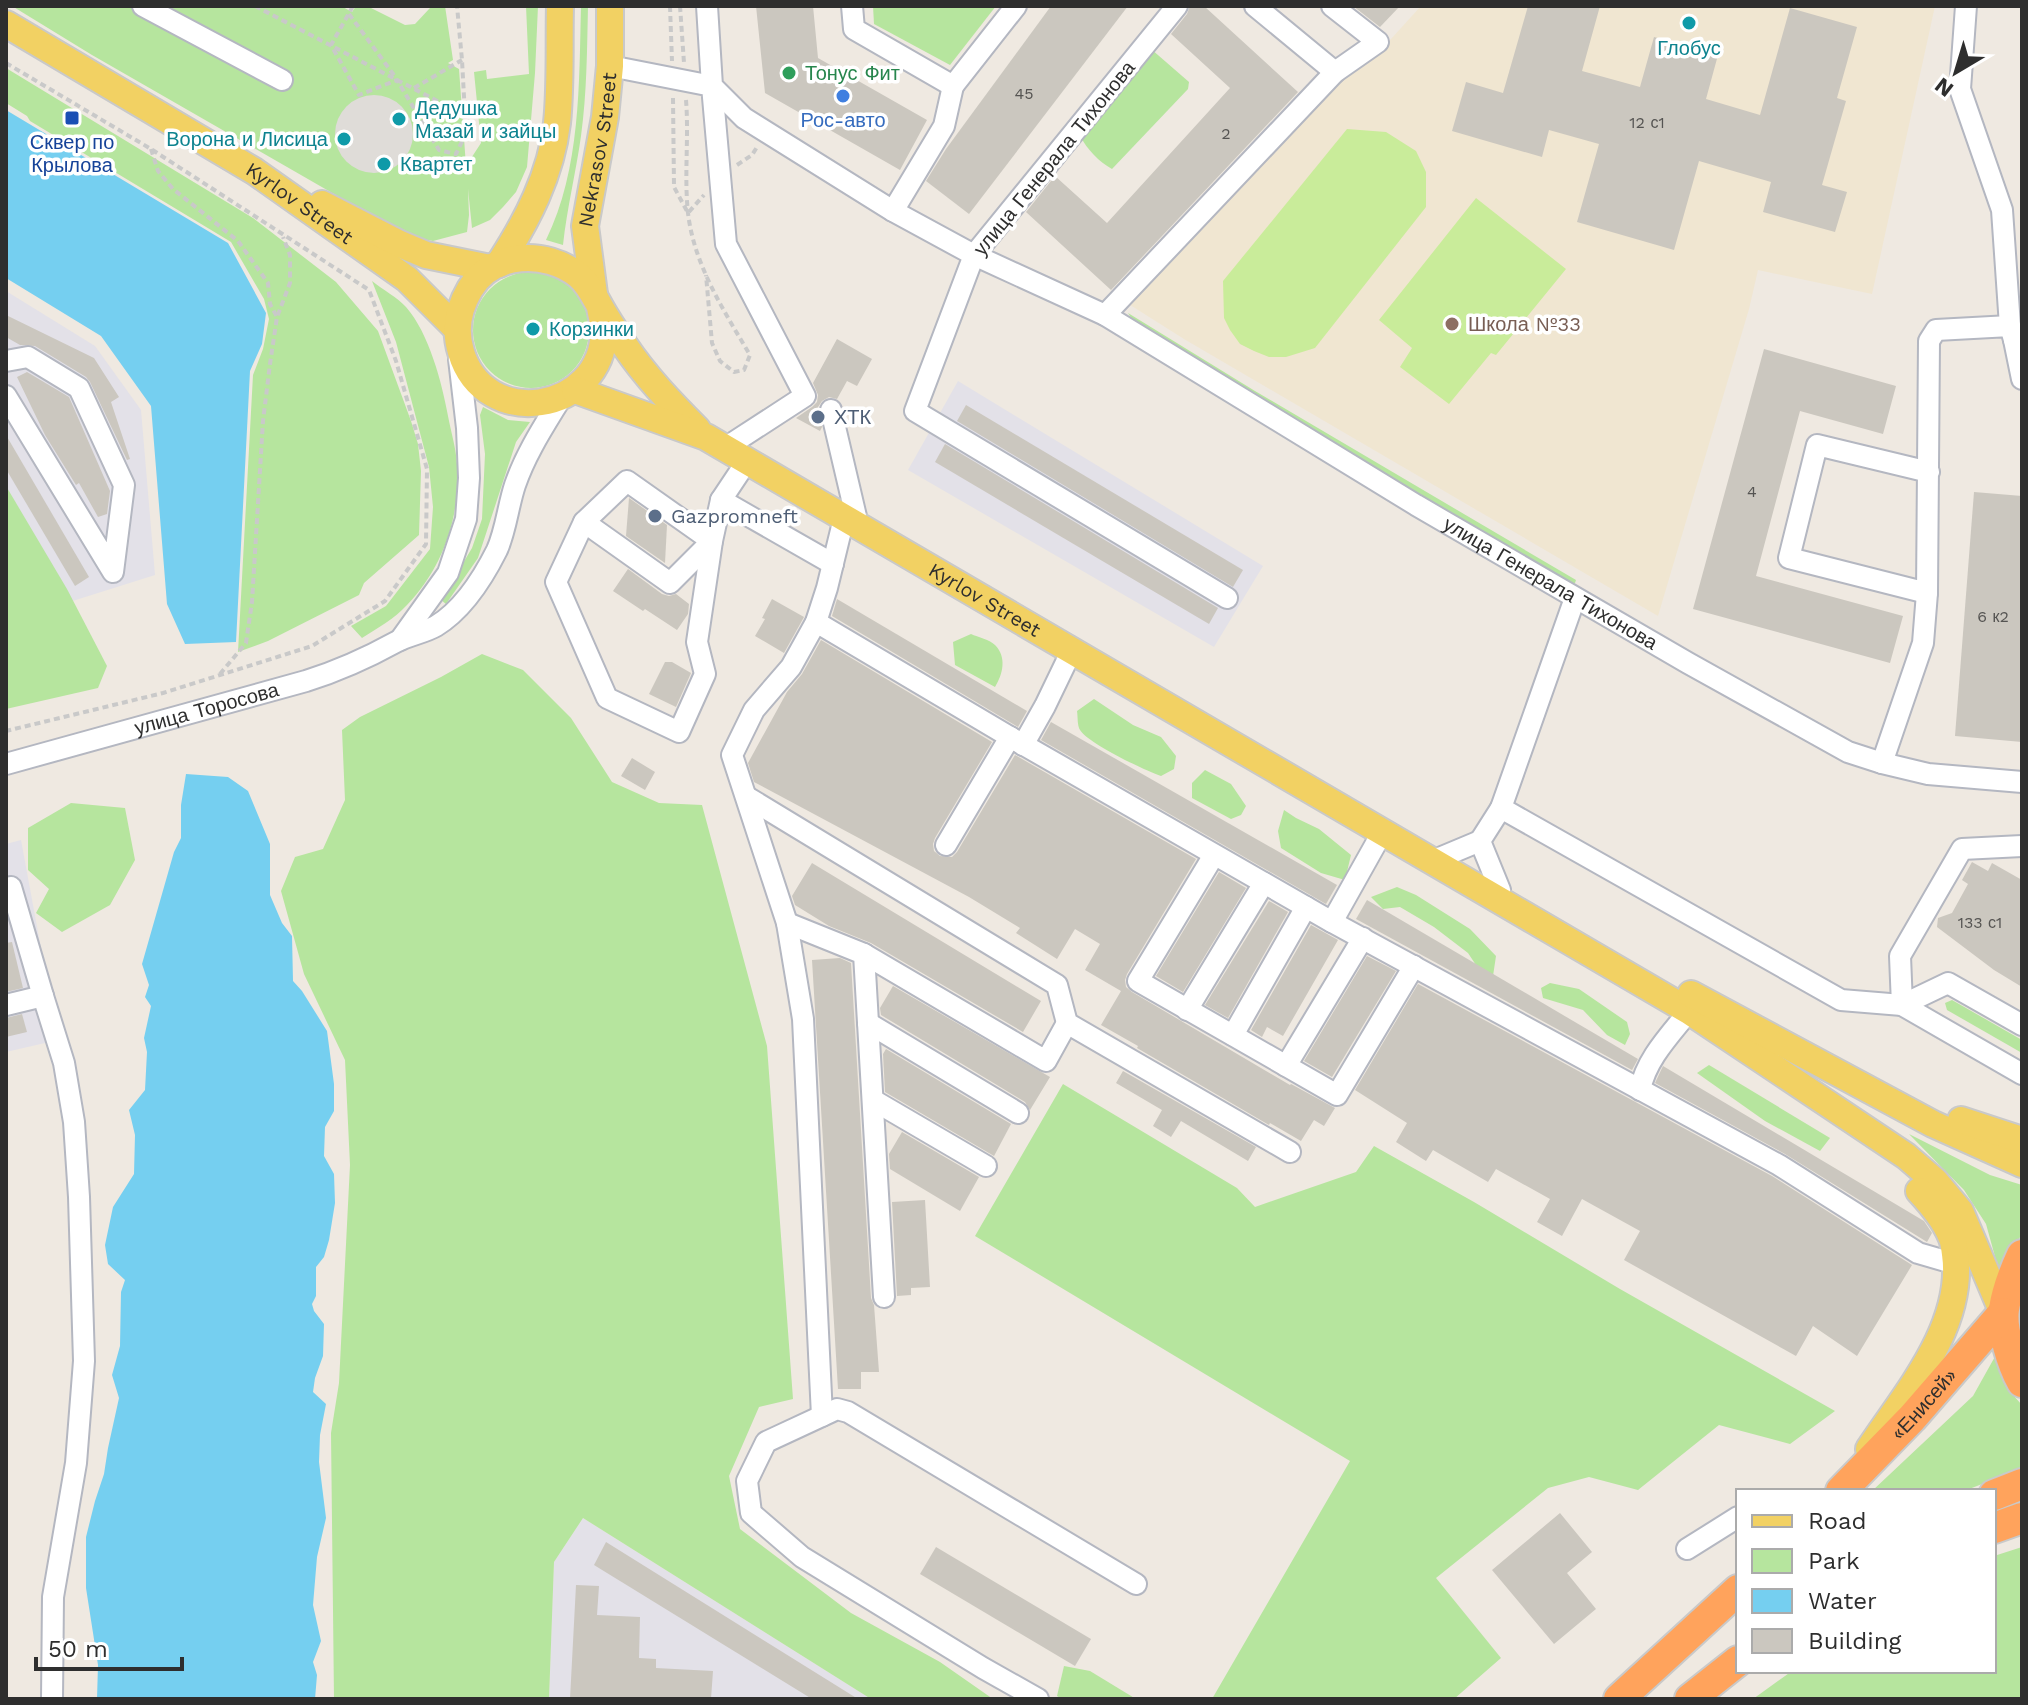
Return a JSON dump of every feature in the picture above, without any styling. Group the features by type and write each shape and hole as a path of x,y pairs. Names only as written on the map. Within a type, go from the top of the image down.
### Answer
{"highway":[{"name":"«Енисей»","path":"2022,1255 2008,1288 2003,1313 2009,1351 2022,1382"},
{"name":"«Енисей»","path":"1840,1489 1912,1418 2003,1313"},
{"path":"1996,1494 2022,1484"},
{"path":"1996,1527 2022,1518"},
{"path":"1619,1699 1736,1592"},
{"path":"1690,1699 1736,1663"},
{"path":"1699,1699 1738,1673"}],"main road":[{"path":"560,6 557,123 549,161 522,230 495,266 473,284 461,305 457,334 464,363 477,381 495,395 517,403 539,404 568,394 591,373 601,352 604,330 597,300"},
{"name":"Nekrasov Street","path":"597,300 585,226 605,117 610,66 610,6"},
{"name":"Kyrlov Street","path":"6,24 254,171 407,279 457,334"},
{"path":"254,171 426,255 495,266 520,258 542,258 563,264 581,277 626,348 664,397 726,449"},
{"name":"Kyrlov Street","path":"568,394 726,449 1383,831"},
{"path":"1383,831 1500,890 1933,1124 2022,1164"},
{"path":"1383,831 1689,1011 1906,1156 1935,1181 1960,1211 2003,1313"},
{"path":"1858,1083 2022,1140"},
{"path":"1824,1100 1912,1182 1940,1215 1953,1239 1956,1264 1949,1315 1932,1353 1840,1489"}],"street":[{"path":"143,6 282,80"},
{"path":"707,6 726,244 805,396 726,449 721,500 697,642 705,674 679,732 607,698 556,582 584,522 627,481 712,541"},
{"path":"852,6 854,29 953,86"},
{"path":"893,211 944,126 953,86 1016,6"},
{"name":"улица Генерала Тихонова","path":"1177,6 974,255 915,411 1227,598"},
{"path":"1255,6 1335,72"},
{"path":"1105,315 1335,72 1378,42 1332,6"},
{"path":"1966,6 1960,89 2002,210 2022,379"},
{"path":"610,66 712,86"},
{"name":"улица Генерала Тихонова","path":"712,86 744,118 893,211 974,255 1105,315 1416,505 1848,752 1928,774 2022,782"},
{"path":"1882,763 1923,643 1927,593 1929,341 1936,330 2015,335"},
{"path":"400,640 448,573 466,519 469,466 457,334"},
{"path":"6,361 28,357 79,388 124,485 113,572 6,396"},
{"name":"улица Торосова","path":"6,764 306,681 351,665 400,640 435,627 455,612 481,579 499,546 515,485 530,450 568,394"},
{"path":"822,1416 803,1019 787,923 732,755 754,710 791,667 816,622 833,564 851,521 831,410"},
{"path":"1927,593 1789,558 1817,445 1929,472"},
{"path":"721,500 833,564"},
{"path":"584,522 670,583 712,541"},
{"path":"1437,859 1480,841 1501,808 1575,598"},
{"path":"816,622 1332,922 1779,1165 1918,1253 1956,1264"},
{"path":"946,845 1016,741 1045,706 1072,650"},
{"path":"747,797 1057,985 1067,1023 1046,1061 864,954 787,923"},
{"path":"1501,808 1841,1000 1902,1005 2022,1074"},
{"path":"1332,922 1383,831"},
{"path":"1480,841 1500,890"},
{"path":"1902,1005 1900,956 1962,849 2022,846"},
{"path":"1214,855 1138,981 1337,1095 1414,966"},
{"path":"1187,1010 1264,883"},
{"path":"6,888 11,887 64,1063 74,1122 79,1197 84,1361 76,1463 53,1597 52,1699"},
{"path":"1233,1035 1306,907"},
{"path":"1286,1066 1363,938"},
{"path":"6,948 27,943"},
{"path":"864,954 884,1297"},
{"path":"1902,1005 1948,983 2022,1025"},
{"path":"6,1005 43,996"},
{"path":"1640,1090 1643,1073 1689,1011"},
{"path":"868,1023 1018,1113"},
{"path":"1067,1023 1290,1152"},
{"path":"873,1100 986,1166"},
{"path":"1038,1699 802,1557 751,1513 747,1481 766,1442 837,1409 848,1412 1136,1584"},
{"path":"1687,1549 1736,1518"}],"path":[{"path":"255,6 447,106"},
{"path":"331,45 353,6"},
{"path":"349,13 397,80 439,150 456,154 466,133 457,6"},
{"path":"670,6 680,81 672,117 674,187 688,213"},
{"path":"680,6 680,81 688,213 706,275 750,355 744,370 734,372 720,361 712,343 706,275"},
{"path":"331,45 359,95 397,80"},
{"path":"414,88 462,60"},
{"path":"6,63 151,149 369,290 396,361 427,469 426,544 385,601 312,646 163,693 6,731"},
{"path":"720,176 752,155 767,132"},
{"path":"151,149 158,171 173,189 238,241 268,283 270,304 277,317"},
{"path":"218,676 246,643 252,602 263,421 277,317 290,283 290,255 282,235"}],"shaded area":[{"name":"Школа №33","path":"1421,6 1935,6 1872,294 1758,270 1658,616 1127,303 1341,77 1391,39"},
{"path":"374,95 389,98 402,106 410,119 413,134 410,149 402,162 389,170 374,173 359,170 346,162 338,149 335,134 338,119 346,106 359,98"},
{"path":"6,291 95,346 141,410 155,575 6,622"},
{"path":"958,381 1263,566 1214,647 908,470"},
{"path":"21,840 58,1040 6,1052 6,844"},
{"path":"583,1518 871,1699 549,1699 554,1562"}],"green space":[{"path":"12,6 341,6 352,12 356,6 367,6 405,25 415,24 430,8 445,6 453,60 448,63 459,69 466,166 481,143 474,72 486,70 487,79 529,74 526,6 538,6 527,167 516,192 490,220 472,228 468,189 467,232 433,241 407,236"},
{"path":"581,6 588,6 584,104 563,245 546,240 566,184 572,155"},
{"path":"873,6 996,6 950,65 874,24"},
{"path":"1151,49 1189,82 1188,89 1112,169 1094,155 1080,136"},
{"path":"6,68 253,218 336,282 378,331 418,444 421,471 419,535 364,583 359,595 268,641 238,652 253,375 263,349 269,319 264,299 231,242 30,121 6,103"},
{"path":"1347,129 1386,132 1416,151 1426,172 1426,207 1315,348 1286,357 1269,357 1240,344 1230,330 1224,318 1223,281"},
{"path":"1476,198 1566,269 1496,355 1491,353 1449,404 1400,367 1412,348 1379,320"},
{"path":"531,272 553,277 572,289 584,308 589,330 584,352 572,371 553,383 531,388 509,383 490,371 478,352 473,330 478,308 490,289 509,277"},
{"path":"372,281 406,307 428,344 456,452 457,483 447,540 431,575 402,610 362,638 351,626 386,606 430,549 433,507 429,467 396,342"},
{"path":"1128,313 1576,580 1575,583 1567,583 1138,329"},
{"path":"483,407 508,420 530,422 516,442 478,558 446,604 441,600 472,548 482,519 485,454 480,415"},
{"path":"6,486 67,589 107,666 98,688 6,709"},
{"path":"971,634 993,643 999,650 1002,671 995,687 955,665 953,642"},
{"path":"482,654 523,670 571,718 612,782 659,803 702,805 767,1046 793,1399 759,1407 729,1476 740,1529 851,1613 940,1662 993,1699 871,1699 583,1518 554,1562 549,1699 334,1699 331,1433 339,1383 350,1165 345,1060 304,974 281,891 295,857 323,849 345,800 342,730 360,717"},
{"path":"1094,699 1133,725 1161,737 1176,756 1174,769 1161,776 1085,736 1079,728 1077,711"},
{"path":"1205,770 1231,784 1246,806 1241,815 1231,819 1192,798 1192,783"},
{"path":"71,803 125,808 135,860 110,905 62,932 36,913 49,889 28,870 28,828"},
{"path":"1284,810 1319,829 1351,855 1345,880 1321,873 1281,848 1278,831"},
{"path":"1397,887 1416,895 1470,929 1496,956 1493,976 1478,968 1468,953 1434,927 1400,907 1383,909 1371,897"},
{"path":"1550,983 1579,989 1627,1022 1630,1034 1625,1045 1607,1035 1583,1010 1543,998 1541,988"},
{"path":"1952,1000 2022,1040 2022,1053 1947,1010 1945,1003"},
{"path":"1709,1065 1830,1138 1820,1151 1765,1121 1697,1073"},
{"path":"1063,1084 1237,1188 1255,1207 1356,1172 1374,1146 1835,1411 1790,1444 1719,1425 1638,1490 1589,1477 1548,1488 1436,1578 1501,1658 1454,1699 1212,1699 1350,1461 975,1236"},
{"path":"1909,1134 1990,1175 2022,1185 2022,1234 1999,1271 1986,1224 1964,1190"},
{"path":"1997,1353 2012,1394 2022,1405 2022,1471 1969,1489 1874,1489 1973,1396"},
{"path":"2022,1547 2022,1699 1753,1699 1789,1673 1996,1673 1996,1555"},
{"path":"1064,1666 1090,1671 1136,1699 1062,1699 1057,1696"}],"water":[{"path":"6,110 228,243 266,313 262,344 250,371 236,642 185,644 167,604 151,406 101,336 6,278"},
{"path":"186,774 228,777 248,791 270,844 270,895 282,923 292,936 293,981 327,1031 334,1111 325,1127 324,1156 334,1174 335,1203 324,1257 316,1267 316,1296 312,1304 324,1324 323,1356 313,1392 326,1404 319,1462 326,1518 317,1557 313,1605 321,1641 313,1662 317,1675 315,1699 97,1699 98,1665 86,1588 86,1537 104,1474 119,1398 112,1375 120,1346 121,1292 125,1280 108,1264 105,1245 113,1207 134,1174 135,1135 129,1110 145,1090 147,1052 144,1038 151,1006 145,997 149,985 142,964 174,852 181,838 181,805"}],"building":[{"path":"756,6 813,6 818,58 927,120 900,170 765,93"},
{"path":"1051,6 1128,6 969,214 926,181"},
{"path":"1190,6 1204,6 1298,92 1111,290 1026,212 1055,176 1107,223 1230,88 1171,34"},
{"path":"1353,6 1400,6 1380,27"},
{"path":"1528,6 1600,6 1582,71 1640,87 1654,37 1718,55 1706,99 1760,115 1790,8 1857,27 1837,98 1846,101 1822,185 1847,192 1835,232 1763,212 1771,182 1699,161 1674,250 1577,222 1599,144 1549,130 1542,157 1452,131 1466,82 1503,93"},
{"path":"6,315 94,358 119,397 111,402 130,459 127,460 86,377 35,346 20,345 6,337"},
{"path":"837,339 872,359 857,386 847,381 837,399 829,397 822,401 818,407 820,431 796,418 817,402 818,395 813,383"},
{"path":"1764,349 1896,386 1883,434 1800,411 1756,576 1903,616 1890,663 1693,609"},
{"path":"27,372 69,397 110,491 107,514 98,517 79,483 76,485 45,435 17,377"},
{"path":"966,405 1243,570 1233,587 957,421"},
{"path":"6,435 89,577 75,586 6,469"},
{"path":"945,444 1218,608 1209,624 935,462"},
{"path":"1974,492 2022,496 2022,742 1955,736"},
{"path":"629,498 667,525 665,563 626,536"},
{"path":"628,569 662,594 676,594 689,604 688,614 677,630 613,591"},
{"path":"772,599 804,617 784,653 755,636"},
{"path":"837,599 1027,711 1018,727 832,616"},
{"path":"821,640 992,742 935,838 934,851 940,856 952,857 957,852 1015,755 1196,859 1127,974 1126,987 1290,1085 1335,1108 1324,1126 1314,1120 1301,1141 1101,1025 1121,991 1085,970 1100,944 1075,929 1057,959 1016,933 1020,928 969,897 754,782 748,763 787,692 802,674"},
{"path":"665,662 672,662 691,673 676,707 649,694"},
{"path":"1051,722 1337,885 1326,904 1041,740"},
{"path":"632,758 655,772 645,790 621,776"},
{"path":"1972,862 1988,871 1992,863 2022,880 2022,987 1937,927 1938,918 1952,913 1968,884 1962,880"},
{"path":"812,863 1041,1001 1023,1032 871,943 829,926 795,905 792,896"},
{"path":"1219,872 1246,888 1183,992 1156,976"},
{"path":"1367,900 1638,1059 1632,1070 1356,919"},
{"path":"1269,901 1288,912 1228,1018 1205,1005"},
{"path":"1311,925 1338,940 1283,1036 1267,1027 1262,1037 1251,1030"},
{"path":"12,942 23,988 6,992 6,943"},
{"path":"1367,956 1396,971 1332,1077 1304,1061"},
{"path":"840,958 851,963 871,1298 879,1372 861,1372 861,1389 838,1389 812,960"},
{"path":"1418,984 1772,1176 1912,1265 1857,1356 1813,1326 1796,1356 1624,1260 1640,1231 1582,1199 1562,1236 1537,1222 1550,1199 1496,1169 1488,1182 1433,1150 1426,1161 1396,1142 1407,1123 1355,1090"},
{"path":"893,986 1050,1077 1030,1110 1025,1102 881,1015 880,1008"},
{"path":"22,1014 27,1032 6,1037 6,1018"},
{"path":"886,1049 1011,1124 994,1156 885,1092 883,1054"},
{"path":"1663,1066 1924,1221 1932,1233 1927,1242 1785,1154 1655,1083"},
{"path":"1123,1071 1256,1147 1248,1161 1181,1121 1171,1137 1153,1126 1162,1110 1116,1083"},
{"path":"902,1132 979,1177 960,1211 890,1169 889,1154"},
{"path":"925,1200 930,1287 911,1288 911,1295 897,1296 892,1202"},
{"path":"1560,1513 1592,1552 1567,1573 1596,1609 1554,1644 1492,1570"},
{"path":"606,1542 858,1699 812,1699 594,1565"},
{"path":"936,1547 1091,1639 1075,1666 920,1574"},
{"path":"576,1585 599,1586 597,1615 640,1617 639,1658 656,1659 656,1668 713,1671 711,1699 570,1699"}],"place":[{"name":"Глобус","path":"1689,23"},
{"name":"Тонус Фит","path":"789,73"},
{"name":"Рос-авто","path":"843,96"},
{"name":"Сквер по Крылова","path":"72,118"},
{"name":"Дедушка Мазай и зайцы","path":"399,119"},
{"name":"Ворона и Лисица","path":"344,139"},
{"name":"Квартет","path":"384,164"},
{"name":"Школа №33","path":"1452,324"},
{"name":"Корзинки","path":"533,329"},
{"name":"ХТК","path":"818,417"},
{"name":"Gazpromneft","path":"655,516"}]}
